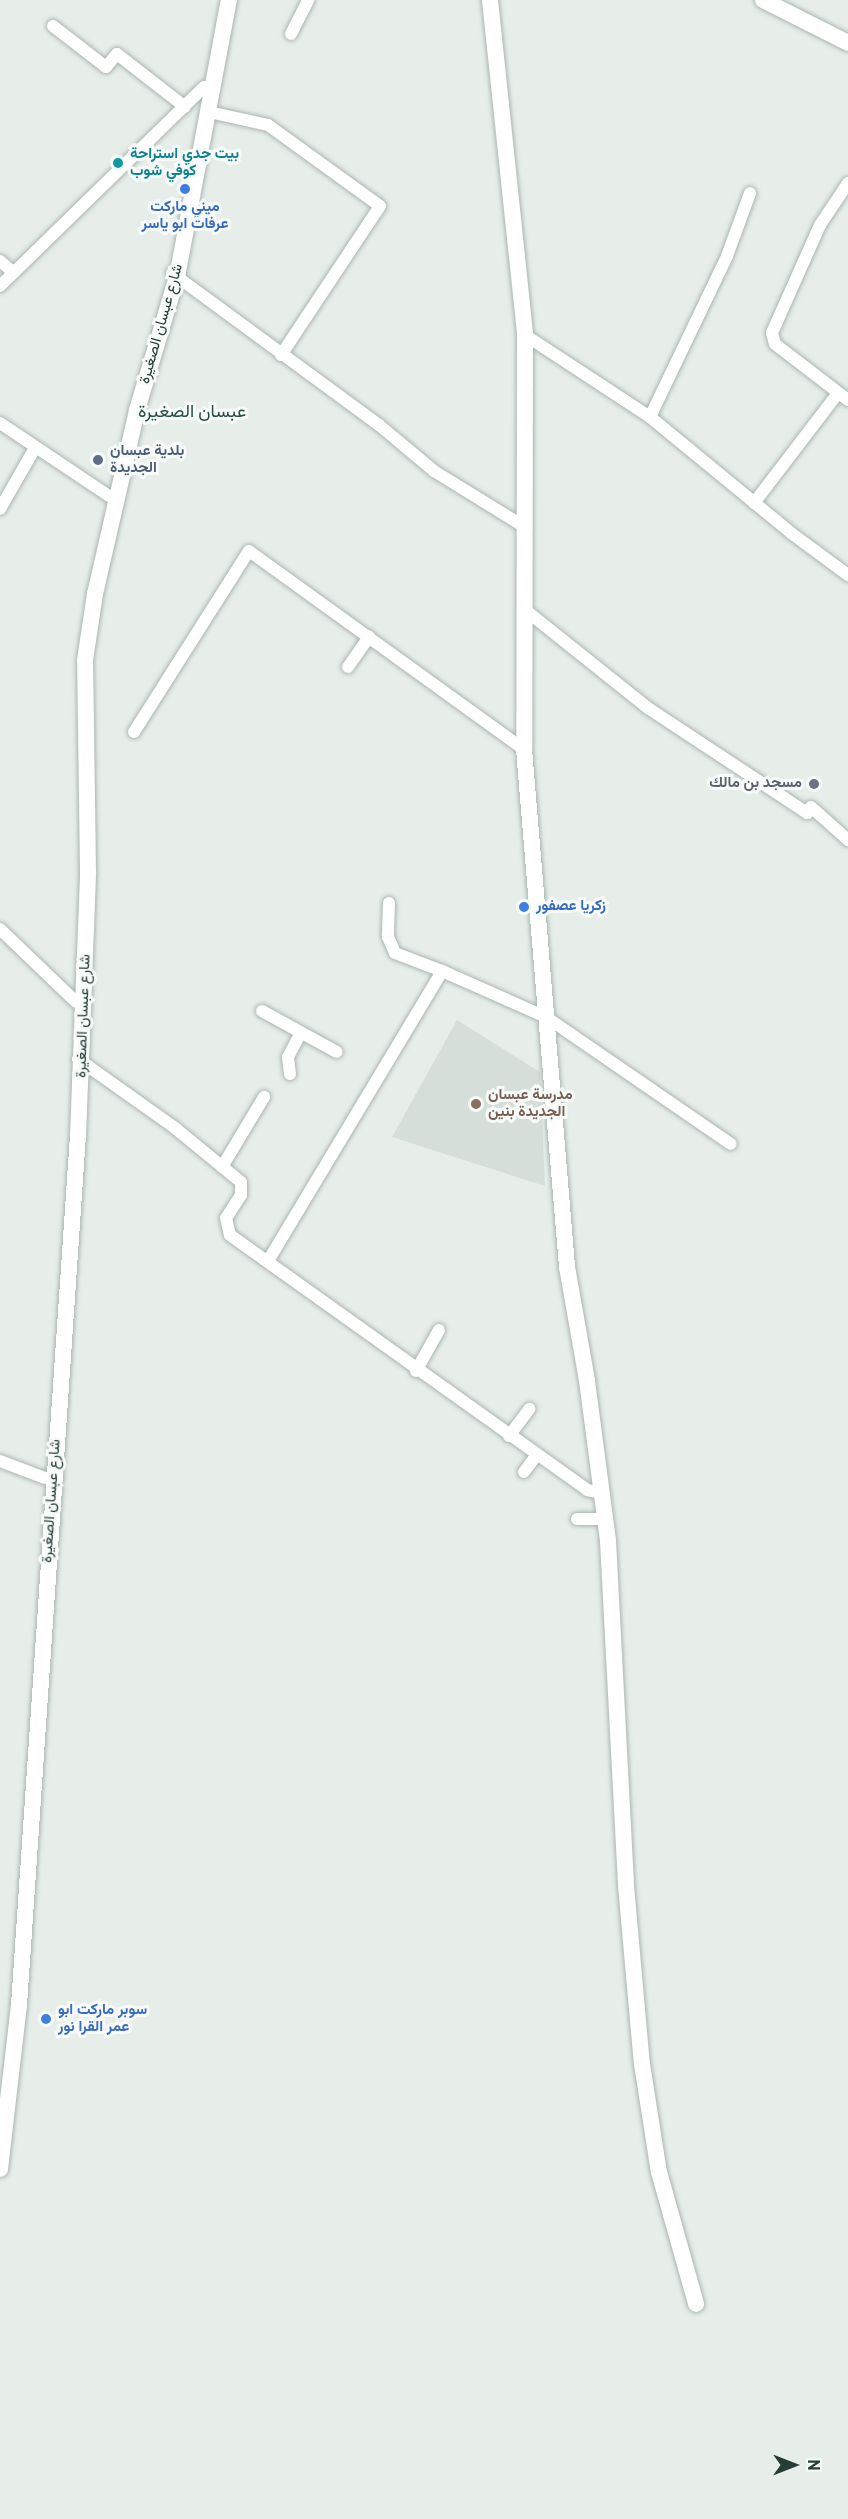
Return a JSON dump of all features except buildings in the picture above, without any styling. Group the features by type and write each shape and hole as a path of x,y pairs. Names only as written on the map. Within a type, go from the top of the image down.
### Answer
{"street":[{"name":"شارع عبسان الصغيرة","path":"13,2046 45,1478 78,1060 76,1002 81,907 78,698 83,599 138,376 174,274 204,87 222,0"},
{"name":"شارع عبسان الصغيرة","path":"0,2169 19,2005 78,1060 88,871 85,660 95,594 137,410 174,274 209,112 229,0"},
{"path":"291,34 308,0"},
{"path":"490,0 525,335 524,749 560,1156 567,1267 603,1493 626,1886 641,2055 659,2172 696,2304"},
{"path":"763,0 848,43"},
{"path":"53,26 105,67 117,54 184,107"},
{"path":"0,286 12,271 204,87"},
{"path":"209,112 268,125 381,206 281,355"},
{"path":"754,503 843,397 775,344 772,333 820,225 848,183"},
{"path":"650,417 727,256 750,193"},
{"path":"0,261 12,271"},
{"path":"174,274 379,425 434,471 523,526"},
{"path":"525,335 650,417 754,503 848,575"},
{"path":"0,423 109,496"},
{"path":"0,510 35,448"},
{"path":"134,732 249,550 524,749"},
{"path":"524,609 648,708 807,813 811,807 848,840"},
{"path":"348,667 369,637"},
{"path":"389,903 388,937 395,952 546,1017 731,1144"},
{"path":"0,929 76,1002"},
{"path":"268,1261 442,971"},
{"path":"262,1011 338,1052"},
{"path":"290,1074 288,1057 301,1033"},
{"path":"78,1060 237,1178 243,1188 226,1218 227,1232 416,1371 587,1490 603,1493"},
{"path":"222,1167 264,1097"},
{"path":"416,1371 439,1330"},
{"path":"510,1436 529,1409"},
{"path":"524,1472 537,1455"},
{"path":"0,1461 45,1478"},
{"path":"577,1518 605,1519"}],"shaded area":[{"name":"مدرسة عبسان الجديدة بنين","path":"457,1020 540,1072 545,1186 392,1137"}],"place":[{"name":"بيت جدي استراحة كوفي شوب","path":"118,163"},
{"name":"ميني ماركت عرفات ابو ياسر","path":"185,189"},
{"name":"بلدية عبسان الجديدة","path":"98,460"},
{"name":"مسجد بن مالك","path":"814,784"},
{"name":"زكريا عصفور","path":"524,907"},
{"name":"مدرسة عبسان الجديدة بنين","path":"476,1104"},
{"name":"سوبر ماركت ابو عمر القرا نور","path":"46,2019"}],"district":[{"name":"عبسان الصغيرة","path":"192,413"}]}
